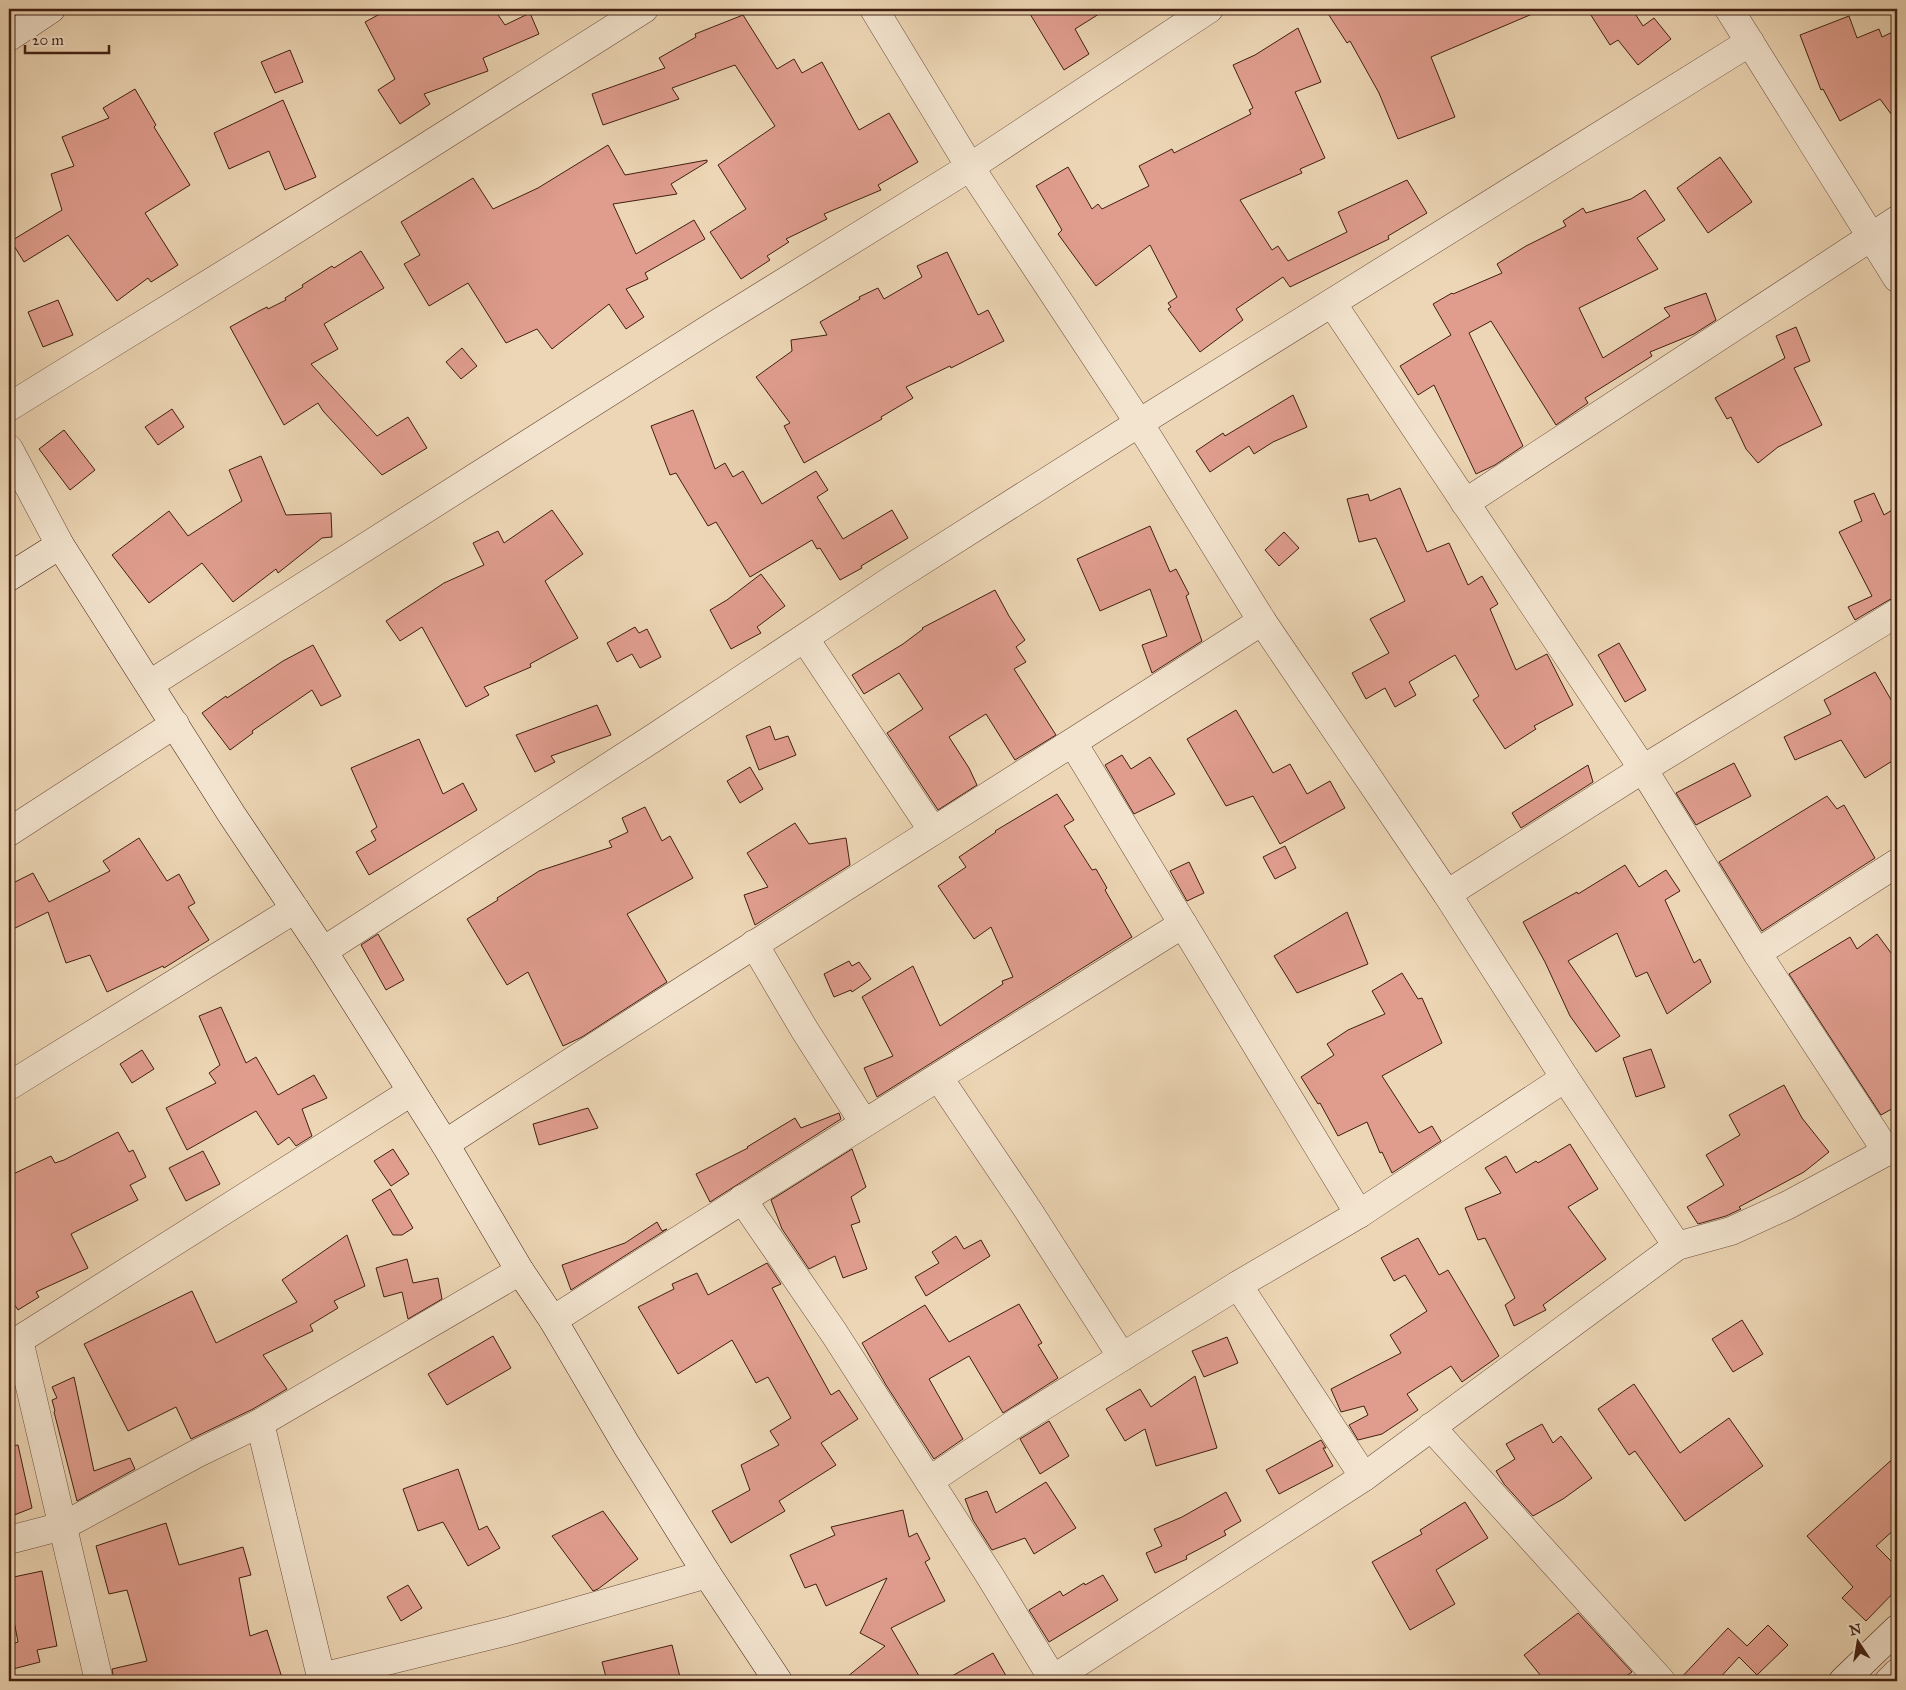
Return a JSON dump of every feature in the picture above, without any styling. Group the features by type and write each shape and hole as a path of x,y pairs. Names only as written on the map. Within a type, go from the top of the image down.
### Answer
{"street":[{"path":"9,37 51,9"},
{"path":"9,407 252,257 644,9"},
{"path":"874,9 970,167 1138,424 1262,621 1447,894 1565,1078 1677,1246"},
{"path":"150,684 724,320 970,167 1210,9"},
{"path":"1728,9 1897,278"},
{"path":"323,951 805,639 890,581 1750,42"},
{"path":"1465,503 1897,220"},
{"path":"742,1199 834,1333 929,1481 1052,1681 1364,1477 1677,1246 1731,1231 1788,1205 1892,1149 1757,952 1643,769 1332,303"},
{"path":"9,448 60,545 323,951 445,1144 520,1271 553,1320 627,1446 707,1574 778,1681"},
{"path":"9,577 60,545"},
{"path":"1447,894 1643,769 1897,613"},
{"path":"445,1144 754,944 1073,743 1262,621"},
{"path":"805,639 933,831"},
{"path":"9,832 175,724"},
{"path":"1073,743 1359,1214"},
{"path":"1757,952 1897,863"},
{"path":"9,1086 295,909"},
{"path":"553,1320 742,1199 939,1078 1183,924"},
{"path":"754,944 804,1029 864,1123"},
{"path":"939,1078 1028,1210 1122,1357"},
{"path":"929,1481 1122,1357 1238,1285 1359,1214 1565,1078"},
{"path":"99,1681 63,1526 14,1343 411,1092"},
{"path":"9,1540 63,1526 196,1454 260,1423 520,1271"},
{"path":"1238,1285 1364,1477"},
{"path":"260,1423 322,1679 512,1630 707,1574"},
{"path":"1431,1428 1661,1681"},
{"path":"1843,1681 1897,1629"}],"building":[{"path":"389,9 494,9 505,25 530,13 539,34 483,58 488,71 424,94 430,104 400,124 378,90 395,79 365,22"},
{"path":"1027,9 1107,9 1075,29 1089,54 1064,70"},
{"path":"1325,9 1544,9 1431,57 1455,117 1398,139 1379,93 1350,41 1347,43"},
{"path":"1587,9 1632,9 1643,26 1654,18 1671,39 1638,65 1618,40 1610,45"},
{"path":"743,15 777,69 794,59 802,73 822,62 859,130 889,113 918,162 878,185 881,190 824,214 827,219 786,239 789,242 767,256 770,260 741,279 710,232 746,209 718,165 775,126 735,65 672,88 679,99 603,125 592,94 665,68 659,58 696,37 695,34"},
{"path":"1849,16 1857,38 1879,29 1882,37 1897,30 1897,122 1880,99 1840,121 1823,89 1821,90 1800,35"},
{"path":"1298,28 1321,82 1295,92 1325,158 1300,169 1302,173 1240,200 1272,250 1278,246 1288,261 1347,232 1338,212 1407,180 1427,213 1388,236 1389,239 1290,287 1283,277 1236,309 1243,320 1200,352 1168,309 1171,307 1168,303 1177,297 1150,245 1096,286 1058,234 1062,230 1036,186 1068,167 1092,209 1098,204 1102,209 1149,186 1139,166 1172,149 1174,153 1251,114 1249,110 1253,108 1233,65 1255,55"},
{"path":"290,50 303,82 275,93 261,62"},
{"path":"135,89 156,125 154,127 190,185 145,213 178,265 151,282 148,278 117,301 68,235 24,262 11,241 62,210 51,174 74,166 62,137 109,118 103,108"},
{"path":"283,100 316,177 285,190 269,151 229,169 214,133"},
{"path":"608,145 625,175 707,160 707,162 671,184 677,194 613,204 636,254 694,220 705,239 645,273 648,279 626,289 644,317 626,329 609,304 552,349 537,329 506,343 468,283 429,306 404,264 420,255 401,222 473,178 493,209 538,188"},
{"path":"1720,157 1752,202 1708,233 1677,188"},
{"path":"1645,190 1665,220 1637,238 1658,269 1579,308 1603,358 1670,316 1664,308 1706,293 1716,320 1694,334 1650,352 1652,356 1585,398 1588,403 1556,425 1491,321 1469,333 1523,446 1495,465 1476,474 1434,385 1418,395 1400,366 1451,335 1433,304 1452,293 1502,273 1497,264 1526,246 1566,226 1563,221 1583,208 1586,213 1631,199"},
{"path":"361,251 384,288 324,324 338,349 311,364 377,436 408,417 427,448 382,475 323,411 318,403 284,425 230,327 267,307 268,309 286,300 285,298 303,287 302,285"},
{"path":"947,252 978,315 988,310 1004,341 951,368 950,366 906,387 913,398 881,417 882,419 804,463 784,426 790,423 756,377 792,351 791,340 827,335 820,322 860,299 859,297 878,288 884,299 922,277 917,266"},
{"path":"58,300 73,335 43,347 28,312"},
{"path":"1796,327 1810,361 1794,368 1822,425 1778,447 1758,463 1746,449 1731,417 1727,419 1715,398 1785,358 1776,336"},
{"path":"462,348 477,366 461,379 446,362"},
{"path":"1293,395 1307,427 1273,442 1254,454 1249,446 1210,472 1196,451 1223,433 1225,436"},
{"path":"172,409 184,427 158,445 145,427"},
{"path":"693,410 715,469 725,463 733,477 743,471 762,504 816,471 828,490 817,497 843,539 892,510 908,538 840,580 820,548 817,549 812,540 750,577 716,522 708,526 676,473 670,475 651,426"},
{"path":"64,430 95,470 70,490 39,449"},
{"path":"261,456 286,515 331,513 332,537 322,538 278,573 276,569 233,602 202,563 149,603 112,555 169,511 188,536 242,501 229,470"},
{"path":"1400,488 1427,552 1449,543 1468,585 1482,576 1498,604 1490,609 1516,670 1547,654 1573,705 1534,726 1536,729 1505,749 1473,700 1479,696 1455,655 1409,682 1416,695 1395,707 1385,688 1366,699 1352,673 1389,653 1370,619 1405,601 1376,538 1359,542 1347,499 1368,494 1370,501"},
{"path":"1874,493 1884,515 1897,507 1897,597 1855,620 1848,607 1872,596 1839,532 1862,521 1854,501"},
{"path":"552,510 583,554 545,581 578,638 530,664 531,667 484,687 489,695 466,707 422,627 400,641 386,621 444,583 484,565 473,543 498,531 504,543"},
{"path":"1150,526 1170,572 1176,569 1189,594 1186,596 1202,641 1152,673 1142,645 1167,636 1150,589 1100,611 1077,559"},
{"path":"1284,532 1299,548 1279,566 1265,550"},
{"path":"761,574 785,606 757,627 761,633 731,649 710,610 727,600"},
{"path":"995,590 1025,640 1016,647 1026,662 1014,669 1056,735 1015,760 986,714 949,737 969,768 977,785 938,810 887,733 923,709 899,673 864,694 852,675 903,644 922,628"},
{"path":"635,627 639,633 647,629 661,657 640,668 632,654 617,662 607,643"},
{"path":"1619,643 1646,690 1625,702 1598,655"},
{"path":"313,645 341,696 321,706 312,690 252,731 253,733 230,750 202,713 283,661"},
{"path":"1875,672 1897,710 1897,758 1865,778 1841,740 1795,760 1784,737 1831,714 1824,700"},
{"path":"597,705 611,735 551,756 555,762 535,772 516,735"},
{"path":"1236,710 1273,773 1290,764 1307,794 1330,781 1345,808 1280,844 1253,796 1226,806 1187,739"},
{"path":"770,726 775,740 788,736 796,755 759,770 746,736"},
{"path":"419,739 443,794 463,783 477,810 369,875 356,852 376,840 371,831 377,827 351,768"},
{"path":"1122,755 1131,769 1150,757 1175,794 1134,814 1105,765"},
{"path":"1734,763 1751,796 1696,825 1676,793"},
{"path":"1588,765 1593,782 1521,828 1512,813"},
{"path":"750,767 763,789 740,803 727,781"},
{"path":"1057,794 1074,820 1064,826 1092,870 1096,869 1107,888 1105,890 1132,937 877,1097 864,1068 893,1056 862,997 913,966 940,1026 1003,984 1002,981 1013,977 991,927 974,939 938,886 966,867 959,857 995,831"},
{"path":"1827,796 1837,809 1844,805 1875,858 1762,931 1719,862"},
{"path":"645,807 662,841 670,836 693,878 627,914 667,982 582,1037 563,1046 528,972 507,985 467,919 539,871 612,847 609,841 628,832 622,818"},
{"path":"795,823 809,844 846,838 850,865 755,925 744,895 768,887 747,853"},
{"path":"139,838 167,881 179,874 195,903 188,907 209,940 164,968 163,966 107,992 90,955 66,963 48,912 9,931 9,885 33,873 49,902 110,871 103,861"},
{"path":"1285,846 1296,868 1275,879 1263,857"},
{"path":"1189,862 1204,893 1187,901 1170,871"},
{"path":"1625,865 1639,887 1666,870 1680,891 1665,900 1694,963 1700,959 1711,982 1667,1014 1647,972 1636,977 1617,933 1568,961 1620,1036 1596,1052 1570,1016 1545,962 1523,922 1577,892 1578,894"},
{"path":"1347,912 1368,964 1297,993 1274,956"},
{"path":"378,934 404,980 386,990 361,945"},
{"path":"1877,934 1897,961 1897,1106 1881,1115 1789,974 1850,937 1857,949"},
{"path":"849,961 852,966 859,962 871,979 852,992 851,990 834,997 824,974"},
{"path":"1402,973 1418,999 1422,998 1442,1043 1382,1076 1419,1133 1432,1126 1441,1141 1392,1173 1382,1152 1380,1153 1367,1122 1338,1136 1320,1103 1318,1104 1301,1077 1334,1055 1327,1044 1348,1030 1385,1014 1372,991"},
{"path":"221,1007 246,1063 256,1057 278,1095 314,1075 327,1098 302,1109 312,1136 296,1146 289,1137 278,1145 256,1111 187,1150 166,1108 216,1083 209,1073 220,1065 199,1016"},
{"path":"1651,1049 1665,1087 1636,1097 1623,1058"},
{"path":"142,1050 154,1069 132,1083 120,1064"},
{"path":"1784,1085 1802,1118 1829,1152 1804,1172 1739,1207 1741,1209 1726,1216 1698,1224 1687,1207 1724,1185 1706,1155 1740,1135 1729,1115"},
{"path":"588,1108 598,1128 539,1145 533,1124"},
{"path":"839,1113 841,1119 710,1202 696,1174 748,1148 795,1118 801,1128"},
{"path":"118,1132 129,1152 133,1150 146,1177 130,1185 138,1200 71,1234 88,1268 36,1292 39,1297 18,1310 9,1296 9,1176 51,1156 55,1163 64,1160"},
{"path":"1570,1144 1598,1189 1568,1207 1606,1259 1543,1305 1546,1310 1514,1326 1505,1305 1515,1298 1485,1238 1478,1240 1465,1208 1501,1193 1485,1168 1506,1156 1516,1173 1536,1161 1538,1163"},
{"path":"393,1149 409,1174 391,1186 374,1161"},
{"path":"852,1149 866,1187 851,1197 860,1222 851,1225 867,1269 843,1278 835,1256 809,1269 782,1229 771,1200"},
{"path":"203,1151 220,1184 186,1201 169,1168"},
{"path":"390,1189 413,1228 402,1235 393,1235 372,1200"},
{"path":"657,1222 662,1231 667,1229 571,1290 562,1265 625,1243"},
{"path":"347,1235 365,1286 334,1301 338,1308 310,1325 313,1331 263,1355 287,1389 253,1409 191,1439 176,1407 128,1431 84,1344 192,1291 216,1343 297,1302 282,1280"},
{"path":"956,1236 964,1249 981,1240 990,1256 926,1296 915,1277 939,1263 932,1252"},
{"path":"1418,1238 1439,1275 1448,1270 1499,1356 1462,1382 1451,1366 1407,1394 1418,1410 1382,1434 1358,1440 1349,1425 1368,1415 1364,1406 1341,1412 1331,1389 1401,1353 1390,1335 1427,1311 1405,1275 1394,1281 1381,1258"},
{"path":"407,1259 413,1283 438,1278 442,1299 408,1319 402,1292 384,1297 376,1268"},
{"path":"767,1263 781,1284 772,1288 831,1395 839,1390 858,1419 821,1443 836,1465 779,1501 785,1511 731,1543 712,1511 750,1490 741,1465 779,1445 770,1431 791,1418 768,1377 756,1383 732,1340 678,1374 638,1307 674,1289 672,1284 697,1273 708,1295"},
{"path":"1019,1304 1042,1343 1038,1345 1058,1378 1003,1413 969,1356 929,1379 963,1439 934,1459 886,1385 862,1343 925,1305 949,1342"},
{"path":"1742,1320 1763,1354 1733,1372 1712,1339"},
{"path":"493,1336 511,1368 447,1405 428,1374"},
{"path":"1227,1337 1238,1363 1204,1377 1192,1351"},
{"path":"1195,1376 1217,1448 1156,1466 1145,1429 1125,1441 1106,1409 1140,1389 1151,1407"},
{"path":"74,1377 94,1471 130,1458 135,1469 77,1501 52,1400 57,1398 52,1387"},
{"path":"1634,1384 1680,1453 1729,1418 1763,1466 1685,1521 1635,1451 1629,1455 1598,1409"},
{"path":"1049,1421 1069,1456 1040,1474 1020,1439"},
{"path":"1542,1424 1553,1443 1561,1436 1592,1478 1563,1499 1533,1516 1504,1484 1496,1471 1515,1459 1506,1444"},
{"path":"1321,1440 1326,1448 1323,1448 1333,1466 1279,1494 1266,1470"},
{"path":"18,1445 32,1508 9,1517 9,1446"},
{"path":"1897,1455 1897,1527 1876,1546 1897,1567 1897,1589 1866,1621 1842,1598 1853,1587 1807,1536"},
{"path":"458,1469 479,1530 487,1526 500,1548 468,1566 443,1522 418,1531 403,1489"},
{"path":"1046,1482 1076,1528 1034,1554 1025,1538 992,1550 973,1520 965,1499 987,1491 996,1513"},
{"path":"1226,1492 1241,1521 1224,1531 1226,1535 1186,1556 1187,1559 1155,1573 1146,1553 1162,1546 1154,1529 1182,1517"},
{"path":"1465,1502 1488,1538 1436,1570 1455,1604 1410,1630 1372,1562 1422,1534 1420,1530"},
{"path":"903,1510 909,1537 917,1533 930,1559 925,1562 945,1601 891,1628 922,1681 842,1681 885,1646 860,1633 887,1578 826,1606 816,1584 805,1588 790,1555 835,1535 831,1527"},
{"path":"603,1511 638,1559 593,1591 552,1536"},
{"path":"166,1523 179,1565 243,1547 251,1575 239,1578 250,1636 267,1630 283,1681 114,1681 112,1669 147,1661 127,1590 109,1594 96,1546"},
{"path":"42,1571 57,1646 37,1650 40,1662 9,1670 9,1645 18,1642 9,1595 9,1578"},
{"path":"1103,1575 1118,1600 1049,1642 1029,1610 1060,1591 1063,1596 1084,1583 1085,1585"},
{"path":"408,1585 422,1608 401,1621 387,1597"},
{"path":"1578,1613 1632,1672 1619,1681 1545,1681 1524,1655"},
{"path":"1768,1625 1788,1645 1757,1675 1739,1657 1717,1681 1678,1681 1728,1628 1747,1646"},
{"path":"672,1645 681,1681 607,1681 602,1662"},
{"path":"993,1653 1009,1681 943,1681"}]}
